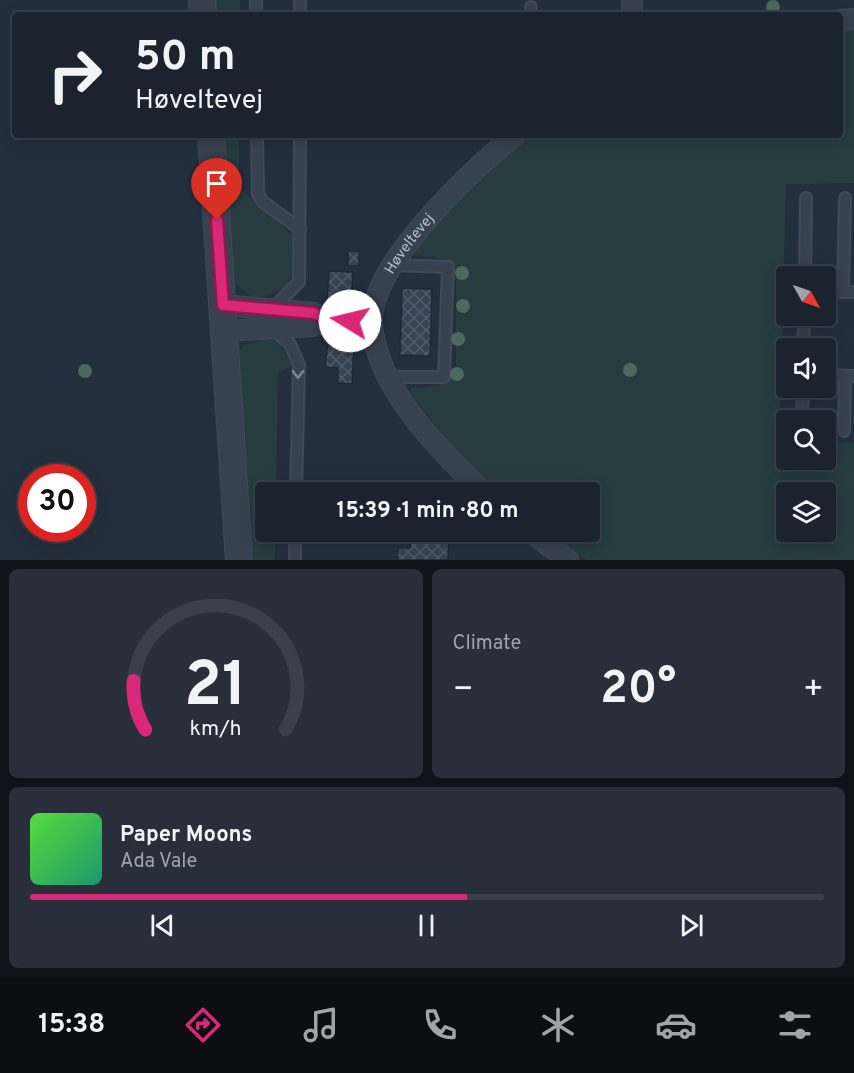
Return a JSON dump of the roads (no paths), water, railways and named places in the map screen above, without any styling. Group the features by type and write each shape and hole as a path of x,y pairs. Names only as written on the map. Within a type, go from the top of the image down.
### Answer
{"street":[{"path":"211,138 239,560"},
{"name":"Høveltevej","path":"473,482 418,422 386,377 376,350 371,321 380,287 392,265 432,212 485,159 511,138"},
{"path":"223,305 270,318 312,326 329,320 371,321"},
{"path":"225,331 270,318"},
{"path":"544,542 568,560"}],"lane":[{"path":"257,138 258,194 262,202 300,230"},
{"path":"296,482 299,365 290,344 270,318 299,282 300,138"},
{"path":"805,266 806,198"},
{"path":"845,198 849,292"},
{"path":"386,377 444,377 448,267 392,265"},
{"path":"844,431 850,376"},
{"path":"295,542 295,560"}]}
